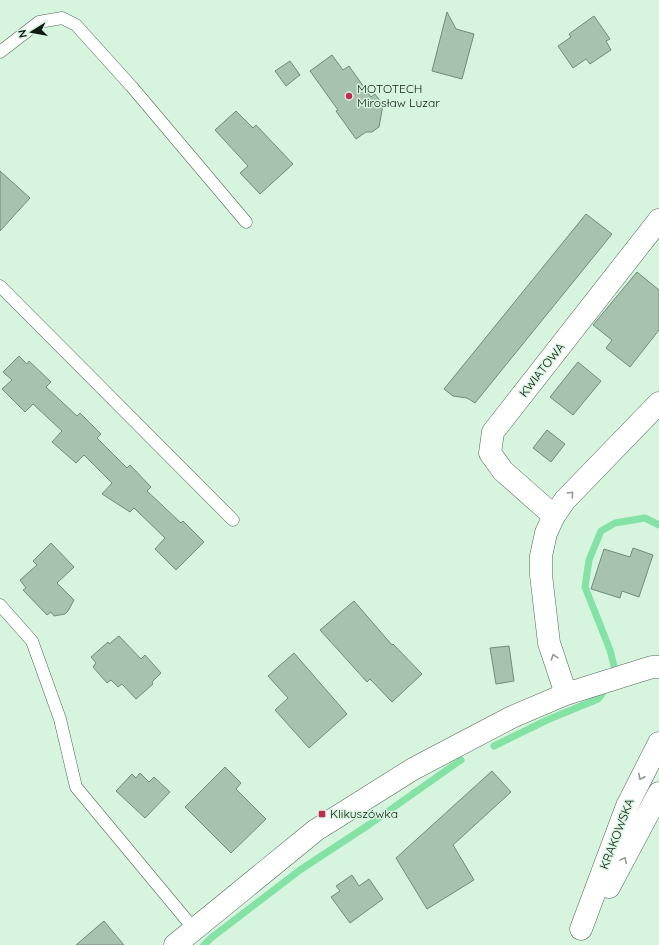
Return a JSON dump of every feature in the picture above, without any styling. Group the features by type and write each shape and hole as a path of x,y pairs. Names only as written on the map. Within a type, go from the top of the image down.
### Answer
{"street":[{"name":"KWIATOWA","path":"554,516 503,471 490,453 493,432 659,220"},
{"path":"566,694 549,643 541,575 541,556 546,533 554,516 565,500 659,403"},
{"path":"175,945 316,830 413,769 512,717 566,694 652,667 659,667"},
{"name":"KRAKOWSKA","path":"577,937 627,806 659,743"},
{"name":"KRAKOWSKA","path":"577,937 604,897 659,793"}],"lane":[{"path":"0,52 39,22 62,18 76,25 132,87 246,222"},
{"path":"0,286 233,520"},
{"path":"0,605 32,641 60,719 76,786 194,929"}],"building":[{"path":"447,12 456,29 474,34 462,79 432,71"},
{"path":"594,16 610,39 606,41 611,50 590,64 586,59 573,68 558,46 571,37 569,34"},
{"path":"332,55 343,70 349,66 371,97 375,94 383,105 379,127 372,132 366,132 356,139 336,111 338,110 310,71"},
{"path":"290,61 300,75 286,86 275,71"},
{"path":"236,111 253,128 256,125 293,164 260,194 240,173 248,166 215,130"},
{"path":"0,171 30,198 0,231"},
{"path":"586,214 612,234 475,403 467,398 453,396 444,389"},
{"path":"637,272 659,290 659,330 630,367 606,348 612,340 593,325"},
{"path":"19,356 27,364 29,361 51,382 46,387 77,416 80,413 101,434 97,438 127,468 130,465 151,487 147,491 181,523 183,521 204,542 176,570 155,549 165,538 134,508 130,512 102,494 112,483 84,455 76,463 52,442 62,431 33,404 25,412 2,389 12,380 3,372"},
{"path":"578,362 601,381 573,415 550,397"},
{"path":"547,430 565,444 551,462 533,448"},
{"path":"51,543 74,567 57,583 74,600 65,614 54,616 51,612 47,615 23,590 26,588 20,580 37,565 33,561"},
{"path":"633,548 653,555 639,597 622,591 620,598 591,589 604,549 630,557"},
{"path":"354,601 392,645 393,644 422,674 392,702 370,679 367,682 320,630"},
{"path":"119,636 141,659 145,655 161,673 152,682 153,684 136,699 122,684 118,687 111,680 107,683 93,667 96,663 91,657 108,642 109,644"},
{"path":"509,646 514,681 496,684 490,648"},
{"path":"294,653 347,714 309,748 275,710 288,698 268,676"},
{"path":"225,767 241,783 236,789 266,819 231,853 185,807"},
{"path":"492,771 511,792 453,845 474,880 427,909 396,858"},
{"path":"140,773 149,782 154,777 170,792 145,818 116,791 132,774 136,778"},
{"path":"352,875 359,886 369,879 383,899 350,923 331,897 340,891 336,886"},
{"path":"104,921 124,945 76,945"}],"waterway":[{"name":"Klikuszówka","path":"614,666 610,650 585,587 589,560 601,531 615,523 645,518 659,525"},
{"name":"Klikuszówka","path":"494,746 547,720 598,699 602,694"},
{"name":"Klikuszówka","path":"204,945 211,938 300,870 370,824 461,760"}],"place":[{"name":"MOTOTECH Mirosław Luzar","path":"349,96"},
{"name":"Klikuszówka","path":"322,814"}]}
